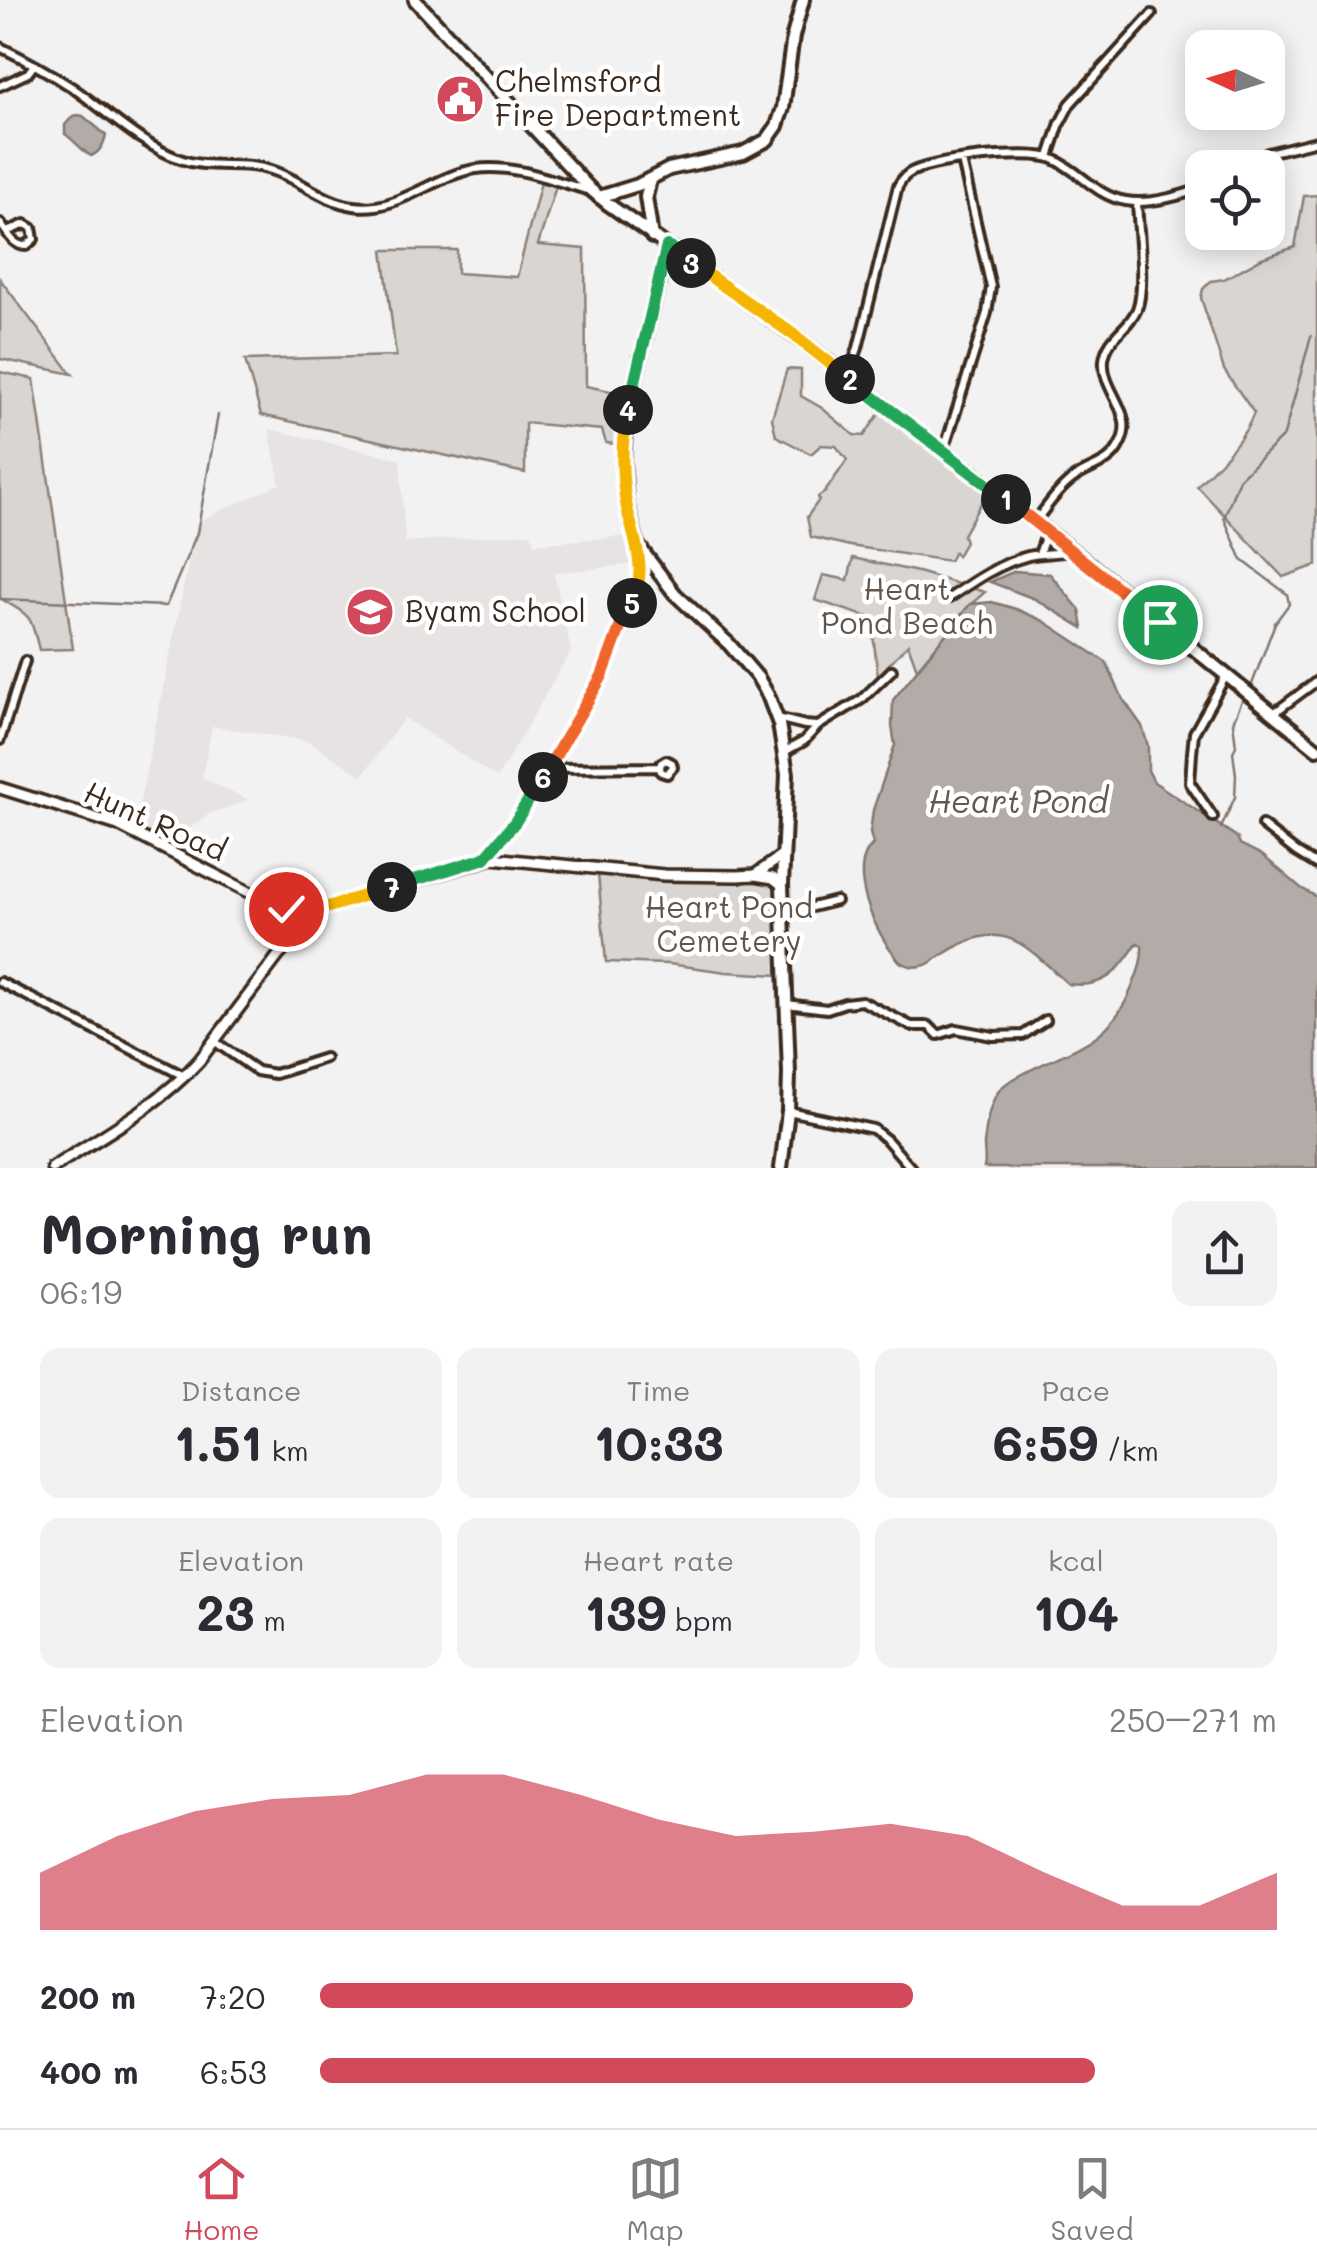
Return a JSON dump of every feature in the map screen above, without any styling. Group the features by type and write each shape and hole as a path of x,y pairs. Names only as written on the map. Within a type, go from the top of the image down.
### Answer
{"main road":[{"path":"415,0 596,194 652,238 794,335 1317,749"},
{"path":"596,194 638,185 669,168 743,153 766,140 777,126 783,108 793,36 803,0"},
{"path":"651,178 646,191 652,238"},
{"path":"667,246 624,433 626,501 638,544 675,594 729,644 758,678 777,718 787,774 782,914 789,1073 781,1168"}],"street":[{"path":"1049,157 1070,104 1152,14"},
{"path":"0,48 75,90 135,135 173,156 205,166 271,170 348,205 386,203 475,169 515,170 596,194"},
{"path":"0,86 28,73 34,65"},
{"path":"1283,150 1317,141"},
{"path":"848,378 898,186 909,173 962,161 1030,154 1049,157 1117,200 1137,202 1185,192"},
{"path":"944,451 987,313 991,287 962,161"},
{"path":"552,179 561,174 567,163"},
{"path":"1035,522 1065,484 1108,460 1122,440 1124,415 1107,381 1104,362 1110,343 1134,315 1139,301 1137,202"},
{"path":"0,223 7,232"},
{"path":"1038,554 1047,532"},
{"path":"485,858 515,822 602,676 636,594 641,570 638,544"},
{"path":"949,598 1005,564 1070,550"},
{"path":"0,740 25,661"},
{"path":"784,752 862,699 892,670"},
{"path":"1213,817 1190,783 1192,753 1194,733 1227,674"},
{"path":"1274,713 1317,681"},
{"path":"777,718 818,726"},
{"path":"548,768 660,767"},
{"name":"Hunt Road","path":"0,788 118,826 286,909 305,926"},
{"path":"1262,825 1317,865"},
{"path":"755,874 783,855"},
{"path":"52,1168 154,1102 185,1076 267,969 325,908 485,858 664,875 755,874 773,878 782,886"},
{"path":"782,914 836,902"},
{"name":"Hunt Road","path":"286,909 325,908"},
{"path":"0,982 185,1076"},
{"path":"786,1004 828,1009 862,1001 911,1026 929,1026 938,1035 956,1029 994,1036 1023,1035 1046,1020"},
{"path":"214,1040 257,1072 275,1074 325,1058"},
{"path":"788,1111 873,1130 887,1140 910,1168"}],"shaded area":[{"name":"Byam School","path":"269,429 400,459 405,542 531,533 534,544 627,536 635,564 554,573 571,651 497,778 404,718 362,776 308,741 212,726 202,778 249,800 211,813 168,843 135,826 197,521 280,484"}],"green space":[{"path":"541,182 556,186 538,245 585,249 586,386 625,394 616,444 606,443 602,430 525,423 525,473 261,415 245,360 396,356 383,250 457,250 457,273 517,277"},
{"path":"1317,195 1317,565 1283,577 1197,486 1237,443 1254,413 1224,370 1201,298 1211,281 1224,279 1262,258 1295,247 1304,196"},
{"path":"0,279 71,373 72,374 0,359"},
{"path":"787,369 801,370 801,396 854,435 864,436 881,411 987,492 963,535 965,542 957,556 954,552 949,561 811,537 807,517 847,460 836,446 821,445 811,454 776,436 772,418"},
{"path":"0,372 34,379 73,649 39,650 28,618 0,598"},
{"name":"Heart Pond Beach","path":"853,558 985,592 917,669 908,644 878,676 871,618 815,600 823,575 848,580"},
{"name":"Heart Pond Cemetery","path":"598,874 770,881 777,886 778,975 606,962"}],"water":[{"path":"78,115 106,135 101,148 91,156 65,134 65,125"},
{"path":"1015,571 1050,574 1080,610 1083,628 1035,599 990,582"},
{"name":"Heart Pond","path":"992,602 1044,621 1106,662 1123,699 1142,726 1148,746 1148,770 1154,782 1317,897 1317,1168 984,1168 987,1124 998,1092 1013,1080 1086,1043 1111,1023 1131,990 1142,951 1142,945 1137,943 1110,976 1081,985 1068,984 1024,946 997,936 963,943 917,967 898,959 871,913 862,867 873,844 873,810 895,745 893,700 970,604"}],"waterway":[{"path":"1251,687 1275,623 1289,604 1287,594 1242,560 1224,518 1239,479 1284,435 1311,336"},
{"path":"0,599 166,606 197,533 218,415"},
{"path":"1221,828 1235,797 1233,722 1243,698"}],"place":[{"name":"Chelmsford Fire Department","path":"460,99"},
{"name":"Byam School","path":"370,612"}],"route":[{"path":"286,909 325,908 485,858 515,822 597,686 639,586 640,560 626,501 623,446 667,246 794,335 1160,622"}]}
